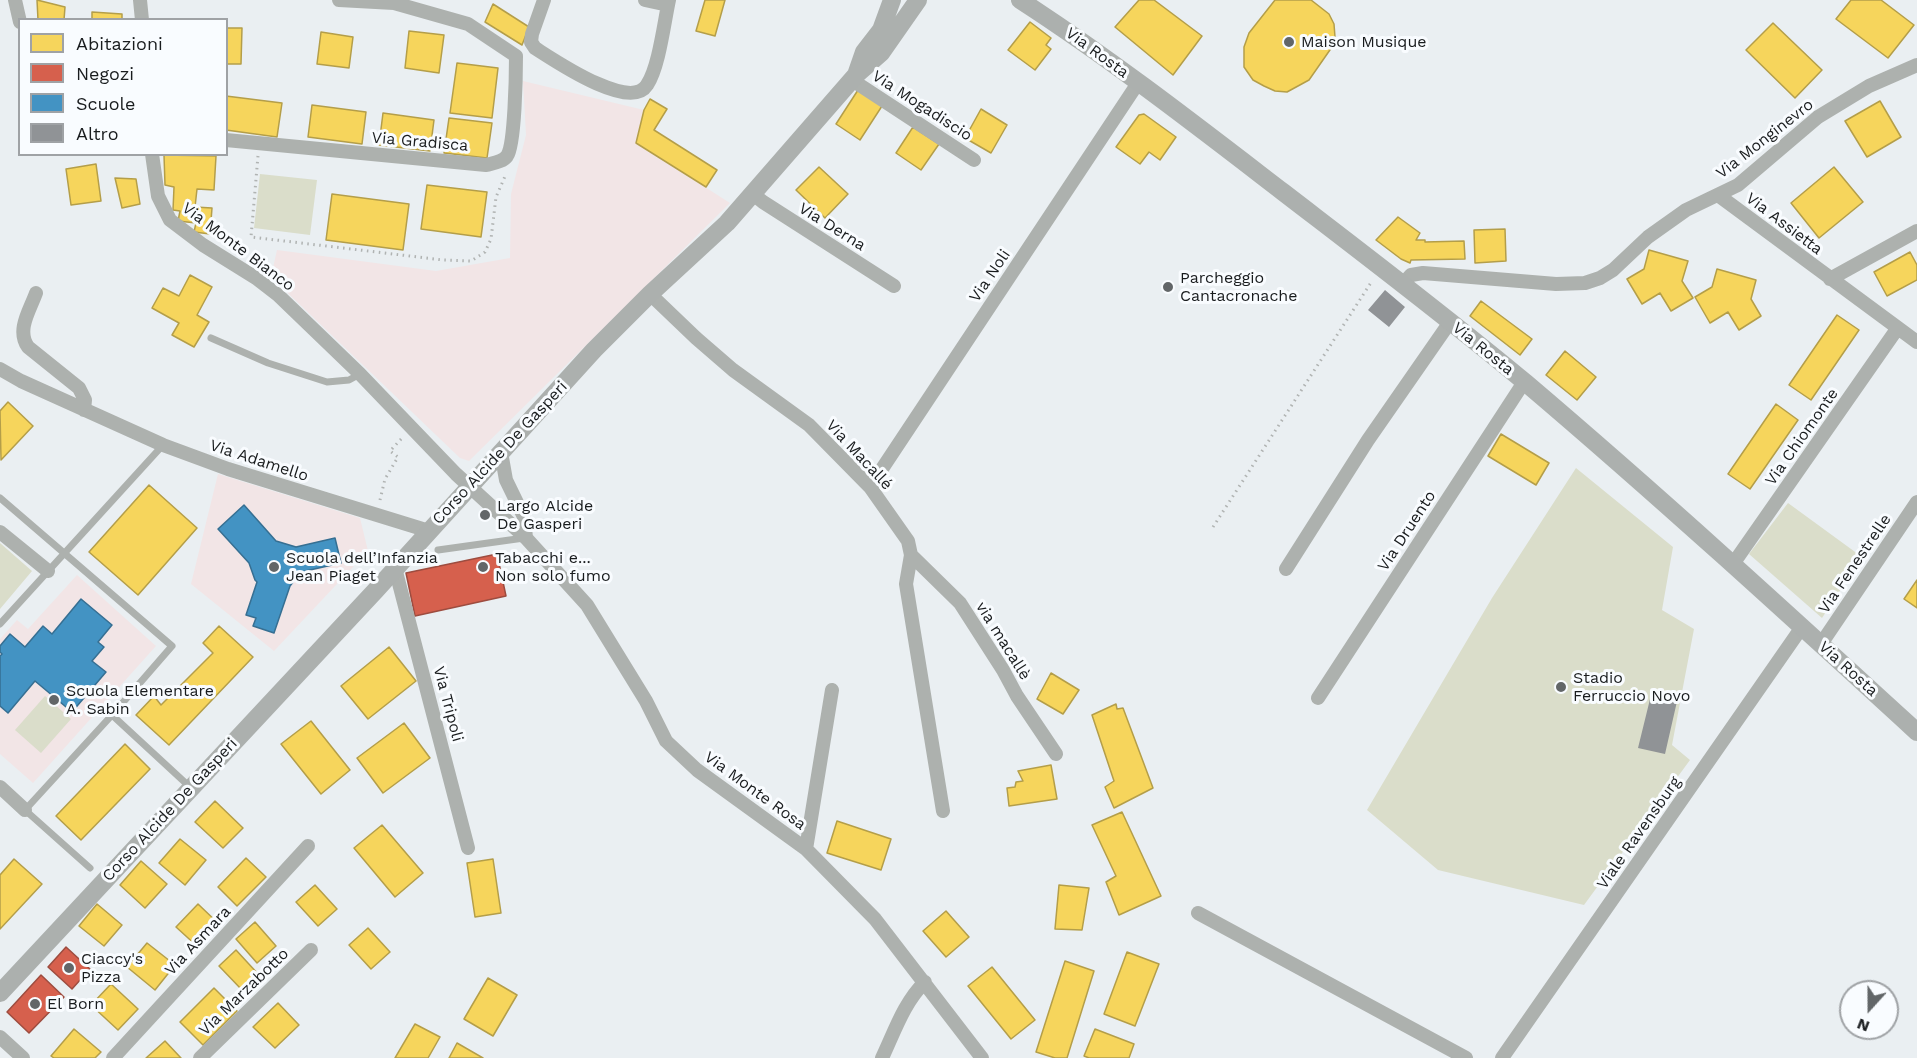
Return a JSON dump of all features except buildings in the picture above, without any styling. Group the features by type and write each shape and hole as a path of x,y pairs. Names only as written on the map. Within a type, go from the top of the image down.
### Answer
{"street":[{"path":"15,0 19,18"},
{"path":"140,0 142,18"},
{"path":"339,0 394,3 468,24 516,56 509,154"},
{"path":"544,0 532,34 531,42 535,48 591,81 618,91 639,93 646,88 652,74 669,3 645,0"},
{"name":"Corso Alcide De Gasperi","path":"854,78 864,52 881,30 892,0"},
{"name":"Corso Alcide De Gasperi","path":"0,993 594,350 650,294 727,223 854,78 881,53 918,0"},
{"name":"Via Rosta","path":"1020,0 1068,31 1381,267 1524,382 1733,564 1917,732"},
{"name":"Via Monginevro","path":"1403,284 1411,275 1423,273 1558,284 1585,283 1600,278 1613,270 1648,237 1686,210 1738,185 1818,117 1869,86 1917,65"},
{"name":"Via Mogadiscio","path":"854,78 974,160"},
{"name":"Via Noli","path":"870,487 1138,83"},
{"name":"Via Gradisca","path":"228,140 486,165 503,160 509,154"},
{"name":"Via Monte Bianco","path":"152,156 158,196 170,220 278,295 360,374 470,486"},
{"name":"Via Derna","path":"753,194 894,286"},
{"name":"Via Assietta","path":"1718,195 1917,342"},
{"path":"1830,279 1917,231"},
{"path":"36,293 22,328 24,342 79,388 85,400 84,410"},
{"name":"Via Macallé","path":"650,294 733,370 809,425 870,487 908,541 911,555"},
{"path":"1286,569 1368,440 1450,322"},
{"name":"Via Chiomonte","path":"1733,564 1897,329"},
{"name":"Via Adamello","path":"0,369 84,410 98,421 238,472 429,531"},
{"name":"Via Druento","path":"1318,698 1524,382"},
{"path":"501,453 506,480 524,517 526,537"},
{"path":"470,486 526,537"},
{"name":"Via Fenestrelle","path":"1821,644 1917,501"},
{"path":"0,531 48,571"},
{"name":"Via Monte Rosa","path":"526,537 587,605 640,692 666,741 697,770 806,849 875,919 982,1058"},
{"path":"911,555 906,584 944,811"},
{"name":"via macallè","path":"911,555 960,603 1056,754"},
{"name":"Via Tripoli","path":"395,568 468,848"},
{"name":"Viale Ravensburg","path":"1502,1058 1802,627"},
{"path":"806,849 832,690"},
{"path":"0,787 25,810"},
{"name":"Via Asmara","path":"113,1058 309,846"},
{"path":"1198,913 1466,1058"},
{"name":"Via Marzabotto","path":"200,1058 311,950"},
{"path":"882,1058 901,1017 925,982"},
{"path":"0,1037 23,1058"}],"lane":[{"path":"211,338 268,363 327,382 349,380 360,374"},
{"path":"0,624 163,445"},
{"path":"0,498 172,646 25,810 90,868"},
{"path":"438,549 526,537"},
{"path":"112,715 191,788"}],"path":[{"path":"259,143 251,237 443,260 471,261 485,252 491,239 496,197 506,175 509,154"},
{"path":"1213,527 1381,267"},
{"path":"380,501 385,479 398,457 390,451 405,436"}],"shaded area":[{"path":"523,81 644,110 636,143 730,203 469,461 460,458 271,277 277,250 436,271 510,258 511,194 526,135"},
{"name":"Scuola dell’Infanzia Jean Piaget","path":"218,474 360,518 368,551 274,651 191,584"},
{"name":"Scuola Elementare A. Sabin","path":"77,575 156,646 33,783 0,754 0,639 17,620 28,629"}],"green space":[{"path":"260,174 317,180 310,235 254,228"},
{"name":"Stadio Ferruccio Novo","path":"1576,468 1673,547 1662,610 1694,629 1672,745 1690,760 1584,905 1438,870 1367,810 1492,598"},
{"path":"1788,503 1862,557 1822,618 1749,554"},
{"path":"0,543 32,571 0,609"},
{"path":"45,696 71,719 41,753 15,730"}],"place":[{"name":"Maison Musique","path":"1289,42"},
{"name":"Parcheggio Cantacronache","path":"1168,287"},
{"name":"Largo Alcide De Gasperi","path":"485,515"},
{"name":"Scuola dell’Infanzia Jean Piaget","path":"274,567"},
{"name":"Tabacchi e... Non solo fumo","path":"483,567"},
{"name":"Stadio Ferruccio Novo","path":"1561,687"},
{"name":"Scuola Elementare A. Sabin","path":"54,700"},
{"name":"Ciaccy's Pizza","path":"69,968"},
{"name":"El Born","path":"35,1004"}]}
